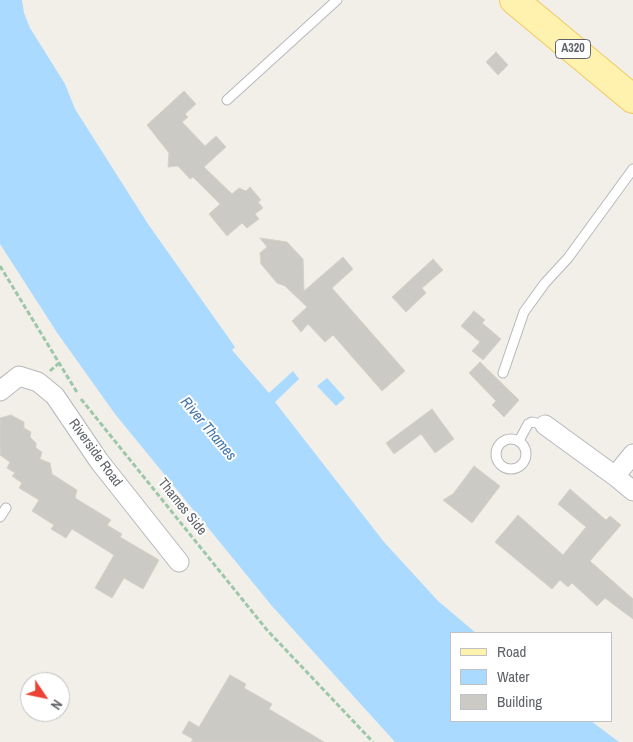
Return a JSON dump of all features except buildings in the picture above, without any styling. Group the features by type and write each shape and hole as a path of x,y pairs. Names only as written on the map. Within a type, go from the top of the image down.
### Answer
{"main road":[{"name":"A320","path":"514,0 633,99"}],"street":[{"name":"Riverside Road","path":"0,391 19,376 38,382 54,396 100,461 179,562"},
{"path":"545,425 633,491"},
{"path":"615,476 633,454"}],"lane":[{"path":"227,100 337,0"},
{"path":"504,373 524,312 545,282 568,258 633,169"},
{"path":"519,441 522,432 532,422 545,425"},
{"path":"0,517 6,508"}],"path":[{"name":"Thames Side","path":"0,266 80,398 267,630 373,742"}],"water":[{"name":"River Thames","path":"0,0 22,0 24,13 30,28 65,84 75,109 148,224 235,347 232,350 269,393 293,371 299,379 275,402 384,542 438,601 475,632 450,632 450,722 592,722 619,742 395,742 272,606 115,414 58,334 0,244"},
{"path":"327,378 345,398 336,406 317,386"}]}
